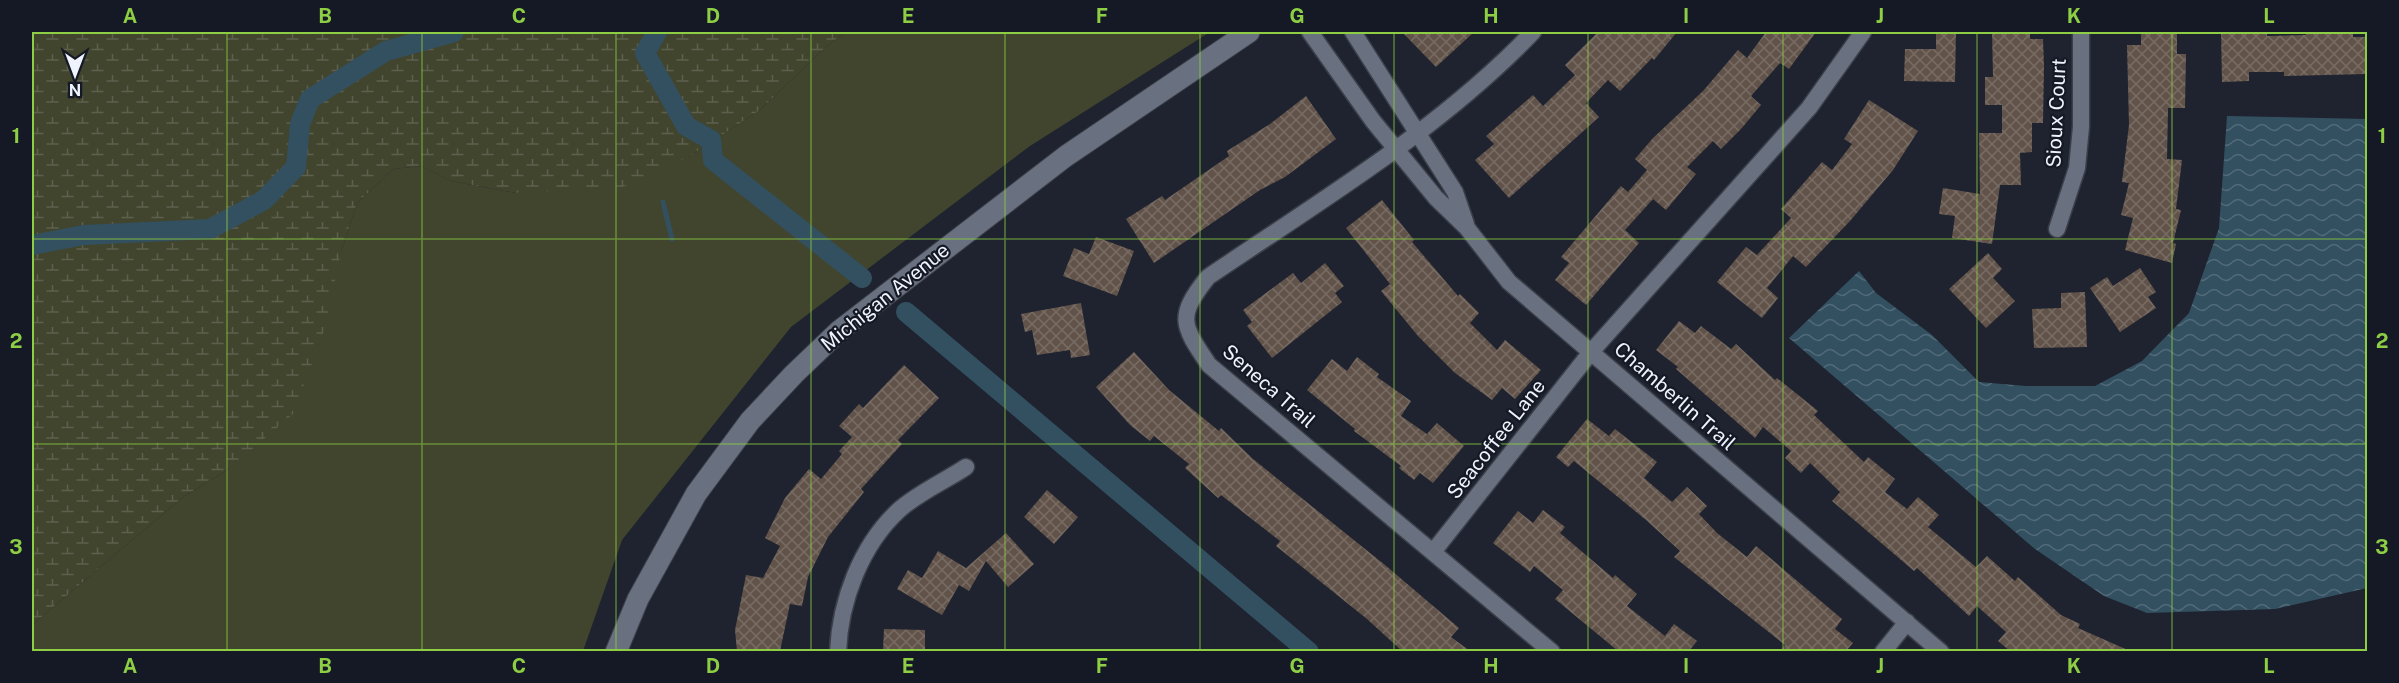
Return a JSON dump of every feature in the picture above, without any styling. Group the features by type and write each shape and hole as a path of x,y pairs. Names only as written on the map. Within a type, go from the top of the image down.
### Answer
{"street":[{"name":"Michigan Avenue","path":"616,651 638,600 696,494 750,421 794,374 839,331 1066,156 1249,32"},
{"path":"1311,32 1373,121 1436,198 1467,228 1509,282 1591,352"},
{"path":"1353,32 1455,192 1467,228"},
{"name":"Seneca Trail","path":"1533,32 1514,52 1418,134 1208,277 1189,301 1185,319 1193,341 1209,365 1552,651"},
{"name":"Chamberlin Trail","path":"1863,32 1809,108 1591,352 1941,651"},
{"name":"Sioux Court","path":"2057,230 2077,168 2081,32"},
{"name":"Seacoffee Lane","path":"1433,552 1591,352"},
{"path":"838,651 839,623 853,581 870,546 900,510 966,467"},
{"path":"1883,651 1907,622"}],"green space":[{"path":"32,32 846,32 828,45 760,110 690,156 623,187 516,193 451,181 421,166 393,169 357,203 341,252 323,334 293,414 229,469 183,497 32,625"},
{"path":"846,32 1210,32 1030,146 791,327 622,540 583,651 32,652 32,625 183,497 229,469 341,252 357,203 393,169 421,166 451,181 516,193 690,156 760,110 828,45"}],"water":[{"path":"2227,116 2367,119 2367,588 2275,609 2147,613 2104,596 2035,549 1789,338 1859,271 1876,293 1932,335 1979,382 2026,386 2095,386 2142,361 2189,313 2219,228"}],"building":[{"path":"1402,32 1474,32 1436,67"},
{"path":"1598,32 1677,32 1654,60 1652,58 1620,91 1608,80 1586,103 1599,117 1509,198 1475,160 1494,144 1486,136 1533,95 1543,106 1575,75 1565,65"},
{"path":"1766,32 1816,32 1789,69 1780,63 1751,96 1761,105 1741,129 1721,149 1713,141 1687,167 1696,174 1666,210 1653,199 1625,230 1639,243 1586,305 1555,280 1569,263 1561,257 1621,186 1628,192 1647,170 1635,159 1653,138 1703,91 1738,50 1747,58"},
{"path":"1936,32 1956,32 1955,82 1904,81 1905,49 1936,49"},
{"path":"1992,32 2030,32 2030,39 2043,39 2044,66 2043,123 2032,123 2032,152 2020,153 2021,185 2000,185 1992,244 1952,238 1955,216 1939,214 1943,188 1980,194 1979,133 2002,133 2002,105 1985,105 1985,77 1993,77"},
{"path":"2141,32 2177,32 2177,54 2186,54 2185,108 2168,108 2167,159 2182,160 2176,209 2181,210 2173,243 2176,244 2172,263 2125,250 2133,218 2121,215 2129,183 2122,182 2129,125 2127,45 2141,45"},
{"path":"2221,32 2267,32 2267,36 2306,35 2306,32 2353,32 2353,37 2367,37 2367,74 2284,76 2284,72 2249,72 2249,81 2222,82"},
{"path":"1306,96 1336,139 1285,177 1260,190 1154,263 1126,219 1162,196 1165,200 1229,156 1227,151 1270,124"},
{"path":"1869,100 1918,131 1893,170 1850,221 1806,267 1793,256 1767,288 1778,298 1762,318 1717,282 1746,247 1757,255 1791,218 1781,209 1822,162 1832,170 1852,144 1844,139"},
{"path":"1382,200 1414,240 1412,242 1458,296 1460,294 1479,313 1470,323 1497,350 1505,340 1541,370 1515,399 1502,388 1492,400 1455,373 1418,336 1381,291 1390,284 1346,228"},
{"path":"1096,237 1134,251 1117,296 1063,276 1074,248 1089,254"},
{"path":"1988,253 2002,269 1993,278 2015,301 1986,328 1949,289"},
{"path":"1325,263 1344,286 1335,293 1342,302 1272,358 1247,326 1252,322 1243,310 1293,273 1301,283"},
{"path":"2140,268 2156,292 2148,297 2156,308 2120,332 2090,288 2107,277 2113,286"},
{"path":"2085,292 2087,347 2034,348 2032,309 2061,308 2061,293"},
{"path":"1081,303 1090,355 1071,358 1070,350 1037,355 1032,330 1025,332 1021,314"},
{"path":"1679,321 1695,333 1701,326 1731,349 1736,344 1775,380 1777,378 1818,411 1814,415 1864,462 1868,457 1895,479 1885,492 1907,509 1918,497 1939,515 1928,527 1976,567 1987,556 2015,581 2018,577 2061,615 2080,624 2078,628 2130,651 2010,651 1998,641 2006,632 1977,606 1969,616 1917,568 1914,571 1832,501 1840,492 1810,463 1801,473 1785,458 1791,451 1763,427 1755,438 1676,369 1678,367 1656,350"},
{"path":"1134,352 1169,390 1219,431 1221,428 1253,459 1459,628 1451,637 1470,651 1402,651 1367,619 1276,546 1280,541 1221,495 1218,498 1185,468 1189,464 1154,436 1150,441 1130,425 1096,387"},
{"path":"1357,357 1379,374 1377,377 1411,401 1401,416 1427,434 1437,423 1464,446 1433,483 1420,473 1414,480 1399,468 1401,466 1354,431 1355,429 1307,390 1332,359 1347,371"},
{"path":"904,365 939,398 898,440 902,444 861,489 864,492 828,537 808,577 802,606 790,604 780,651 737,651 735,630 746,575 763,578 780,546 765,538 785,498 809,469 821,479 842,454 839,451 852,437 839,426 859,404 863,408"},
{"path":"1587,419 1609,436 1615,429 1657,462 1644,478 1672,502 1687,487 1707,506 1699,514 1717,533 1747,557 1756,546 1842,619 1835,629 1853,643 1846,651 1780,651 1785,645 1674,557 1680,551 1646,520 1574,461 1568,467 1556,457"},
{"path":"1047,490 1078,517 1054,544 1024,517"},
{"path":"1543,510 1565,527 1560,533 1613,578 1615,575 1637,594 1627,606 1665,636 1674,624 1697,641 1689,651 1618,651 1555,599 1563,590 1534,566 1530,572 1493,543 1518,511 1533,523"},
{"path":"1006,533 1034,564 1008,587 986,561 969,591 959,585 942,615 897,589 908,570 922,578 938,551 966,568"},
{"path":"884,629 925,630 925,651 883,651"}],"waterway":[{"path":"32,245 84,235 210,229 264,200 296,167 300,124 310,99 386,51 454,32"},
{"path":"657,32 645,53 686,126 711,140 713,160 862,278"},
{"path":"663,202 672,239"},
{"path":"906,312 1309,652"},
{"path":"1156,531 1160,527"}]}
